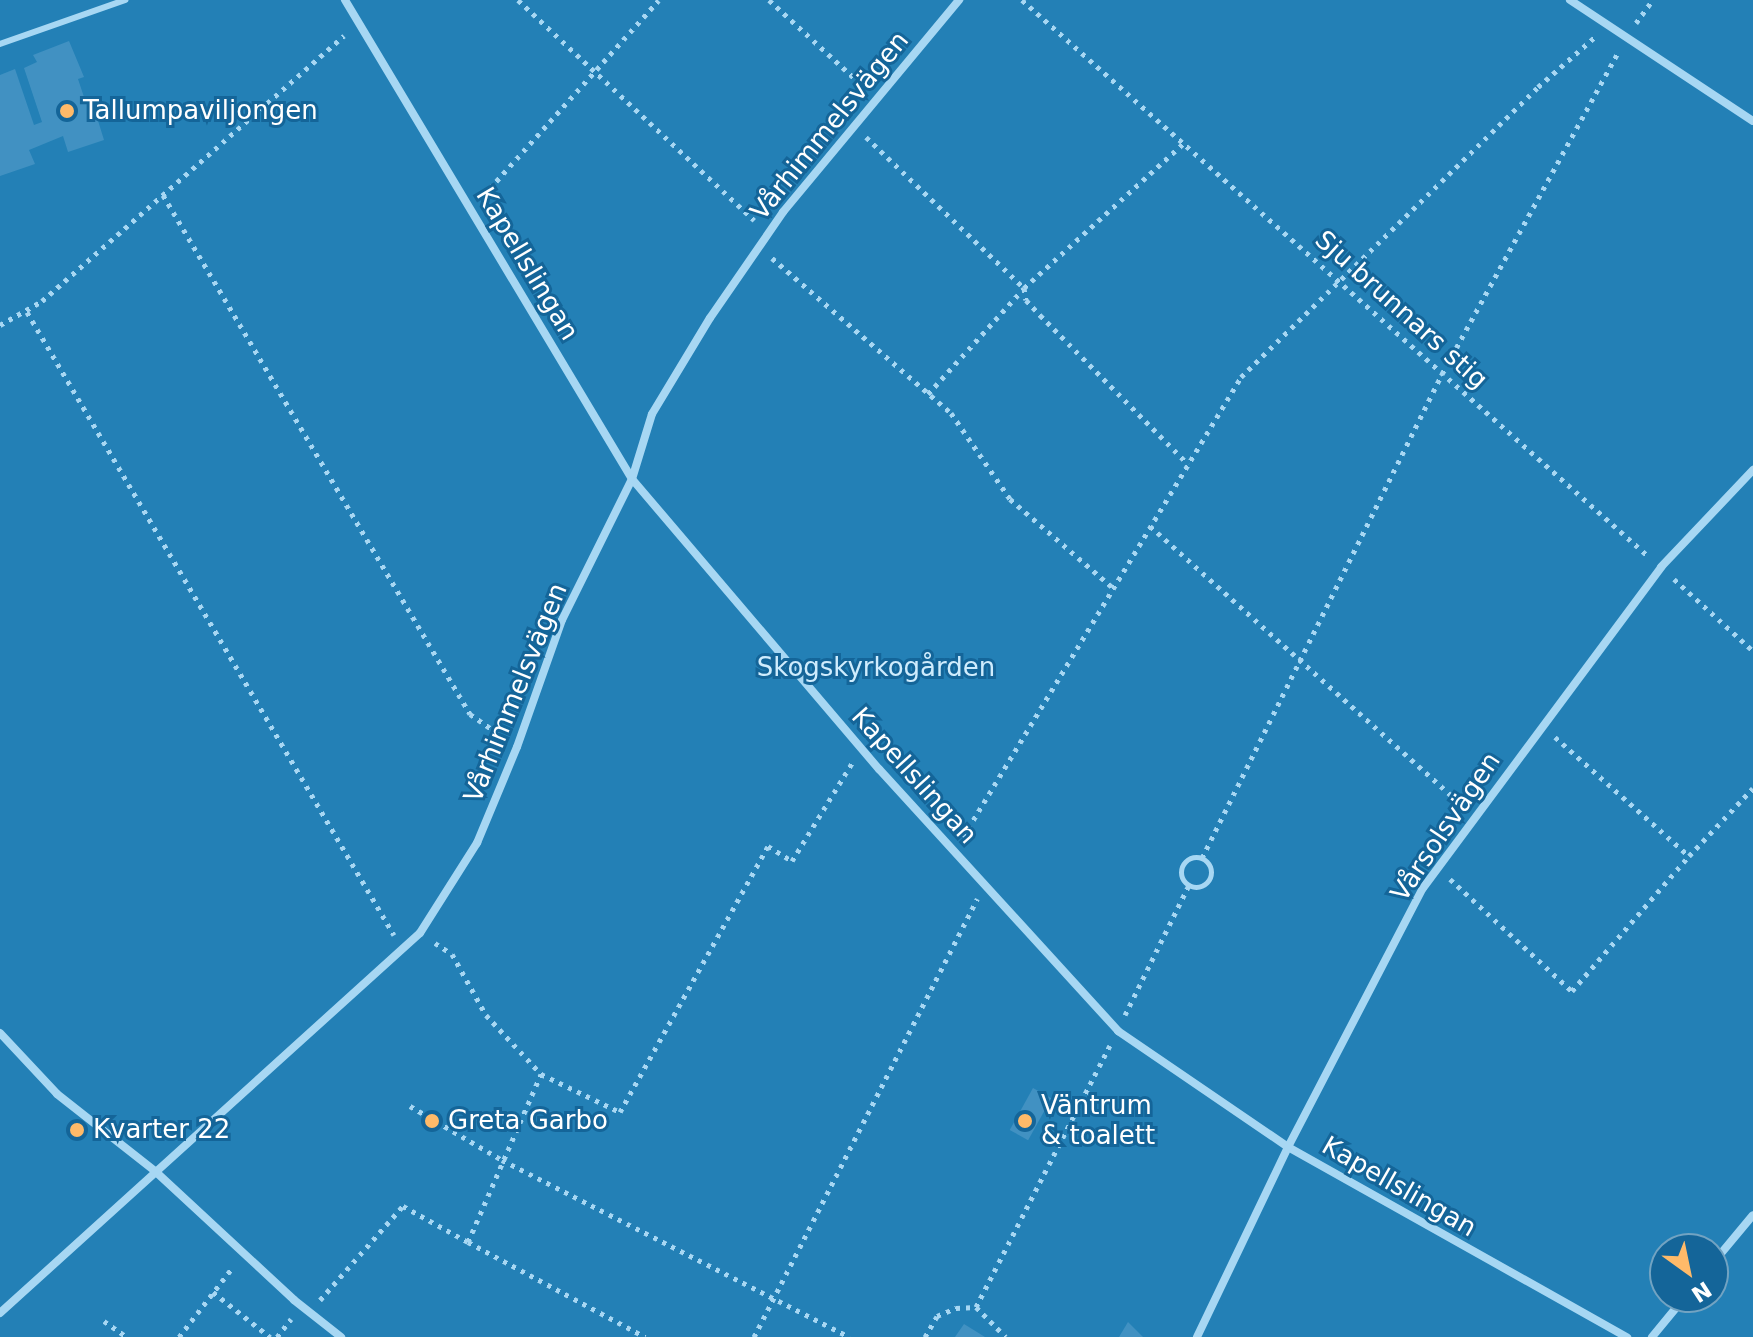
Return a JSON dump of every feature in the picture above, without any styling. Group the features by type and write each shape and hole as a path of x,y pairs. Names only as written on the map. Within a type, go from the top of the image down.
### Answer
{"street":[{"name":"Kapellslingan","path":"345,0 632,479 862,749 1118,1031 1288,1147 1627,1337"},
{"name":"Vårhimmelsvägen","path":"0,1313 420,933 477,843 517,747 562,620 632,479 652,414 710,318 769,233 853,126 959,0"},
{"path":"1570,0 1753,121"},
{"name":"Vårsolsvägen","path":"1197,1337 1288,1147 1423,888 1541,724 1661,567 1753,470"},
{"path":"0,1033 57,1094 156,1172 309,1312 341,1337"},
{"path":"1729,1244 1753,1215"},
{"path":"1652,1337 1672,1313"}],"lane":[{"path":"0,44 125,0"}],"path":[{"path":"518,0 769,233"},
{"path":"471,210 659,0"},
{"path":"769,0 877,98"},
{"name":"Sju brunnars stig","path":"1022,0 1753,651"},
{"path":"1202,858 1442,374 1626,37 1653,0"},
{"path":"0,325 27,312 359,23"},
{"path":"954,852 1241,377 1538,87 1609,26"},
{"path":"853,126 1024,288 1026,300 1188,464"},
{"path":"928,394 1024,288 1184,143"},
{"path":"163,195 470,714 517,747"},
{"path":"759,247 951,413 1010,499 1112,587"},
{"path":"27,312 403,950"},
{"path":"1150,526 1475,816"},
{"path":"1541,724 1689,856"},
{"path":"420,933 452,954 486,1015 541,1074 620,1112 768,846 792,861 862,749"},
{"path":"1437,868 1572,991 1689,856 1753,788"},
{"path":"1191,857 1202,858 1210,868 1209,878 1199,886 1189,885 1181,874 1183,863 1191,857"},
{"path":"754,1337 984,885"},
{"path":"976,1307 1118,1031 1189,885"},
{"path":"468,1242 541,1074"},
{"path":"410,1106 502,1160 850,1337"},
{"path":"309,1312 403,1206 645,1337"},
{"path":"179,1337 243,1253"},
{"path":"213,1292 270,1337"},
{"path":"925,1337 937,1316 956,1308 976,1307 1006,1337"},
{"path":"104,1321 127,1337"}],"green space":[{"name":"Skogskyrkogården","path":"0,0 1753,0 1753,1337 0,1337"}],"building":[{"name":"Tallumpaviljongen","path":"69,41 84,77 78,79 85,100 91,98 104,140 68,152 63,136 29,150 35,164 0,176 0,75 15,69 34,125 42,122 24,68 37,62 33,55"},
{"name":"Väntrum & toalett","path":"1033,1088 1051,1098 1028,1140 1010,1130"},
{"path":"1128,1322 1143,1337 1119,1337"},
{"path":"964,1324 985,1337 955,1337"}],"place":[{"name":"Tallumpaviljongen","path":"67,111"},
{"name":"Greta Garbo","path":"432,1121"},
{"name":"Väntrum & toalett","path":"1025,1121"},
{"name":"Kvarter 22","path":"77,1130"}]}
